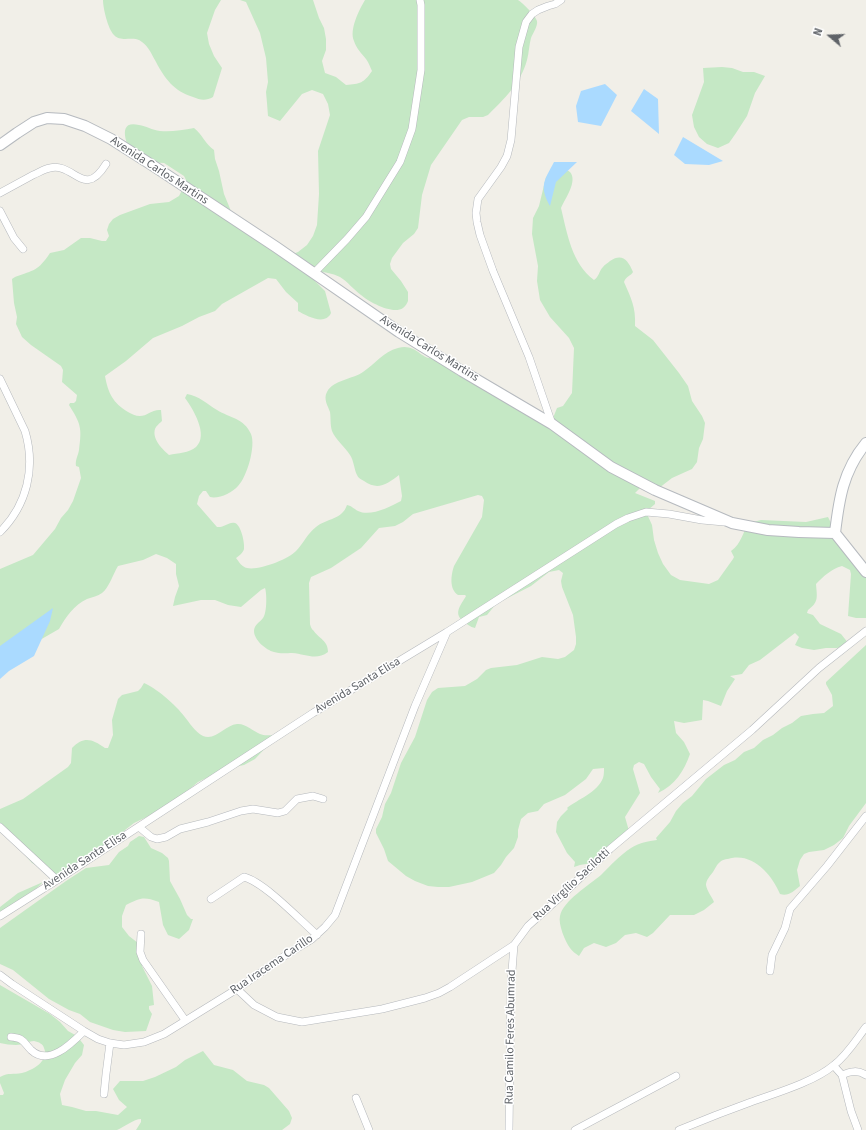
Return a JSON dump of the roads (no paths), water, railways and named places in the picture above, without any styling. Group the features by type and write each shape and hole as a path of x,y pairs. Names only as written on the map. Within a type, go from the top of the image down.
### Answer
{"street":[{"path":"314,273 366,217 400,162 412,129 420,70 420,0"},
{"path":"552,424 529,357 493,271 480,235 476,213 478,199 507,156 511,140 519,47 526,22 532,14 538,10 555,4 561,0"},
{"name":"Avenida Carlos Martins","path":"0,145 17,132 34,122 47,118 64,119 111,139 314,273 399,332 552,424 611,467 654,490 732,523 768,530 835,533"},
{"path":"0,193 49,168 59,168 82,179 88,180 100,172 106,164"},
{"path":"0,211 14,238 23,249"},
{"path":"0,379 25,431 28,440 30,458 29,477 24,495 17,512 0,532"},
{"path":"866,443 858,452 844,482 840,497 835,533 866,572"},
{"name":"Avenida Santa Elisa","path":"0,916 313,714 447,632 616,524 640,513 646,512 732,523"},
{"name":"Rua Virgílio Sacilotti","path":"237,989 254,1005 277,1017 302,1022 382,1008 439,993 514,945 528,926 610,849 752,730 819,668 866,631"},
{"name":"Rua Iracema Carillo","path":"0,975 98,1039 124,1045 144,1042 164,1034 237,989 312,939 335,915 415,706 447,632"},
{"path":"138,827 151,837 157,839 166,837 180,829 208,822 241,811 253,809 278,813 285,811 296,799 313,796 323,799"},
{"path":"770,971 772,955 786,928 790,909 827,866 866,816"},
{"path":"0,828 57,880"},
{"path":"212,898 244,878 248,878 256,882 281,902 317,935"},
{"path":"141,934 140,952 143,960 185,1020"},
{"name":"Rua Camilo Feres Abumrad","path":"509,1130 511,984 514,945"},
{"path":"679,1130 816,1077 834,1066 866,1027"},
{"path":"11,1037 24,1041 31,1050 38,1054 47,1055 56,1053 69,1046 84,1031"},
{"path":"104,1094 110,1043"},
{"path":"834,1066 842,1075 851,1111 858,1130"},
{"path":"842,1075 856,1071 866,1075"},
{"path":"575,1130 676,1076"},
{"path":"356,1098 369,1130"}],"water":[{"path":"605,84 617,95 601,126 578,122 576,106 581,91"},
{"path":"644,89 658,99 659,134 631,111"},
{"path":"683,137 723,161 709,165 685,164 674,155"},
{"path":"554,162 577,162 556,182 550,206 545,193 544,184"},
{"path":"53,608 50,621 34,656 9,671 0,679 0,646"}]}
